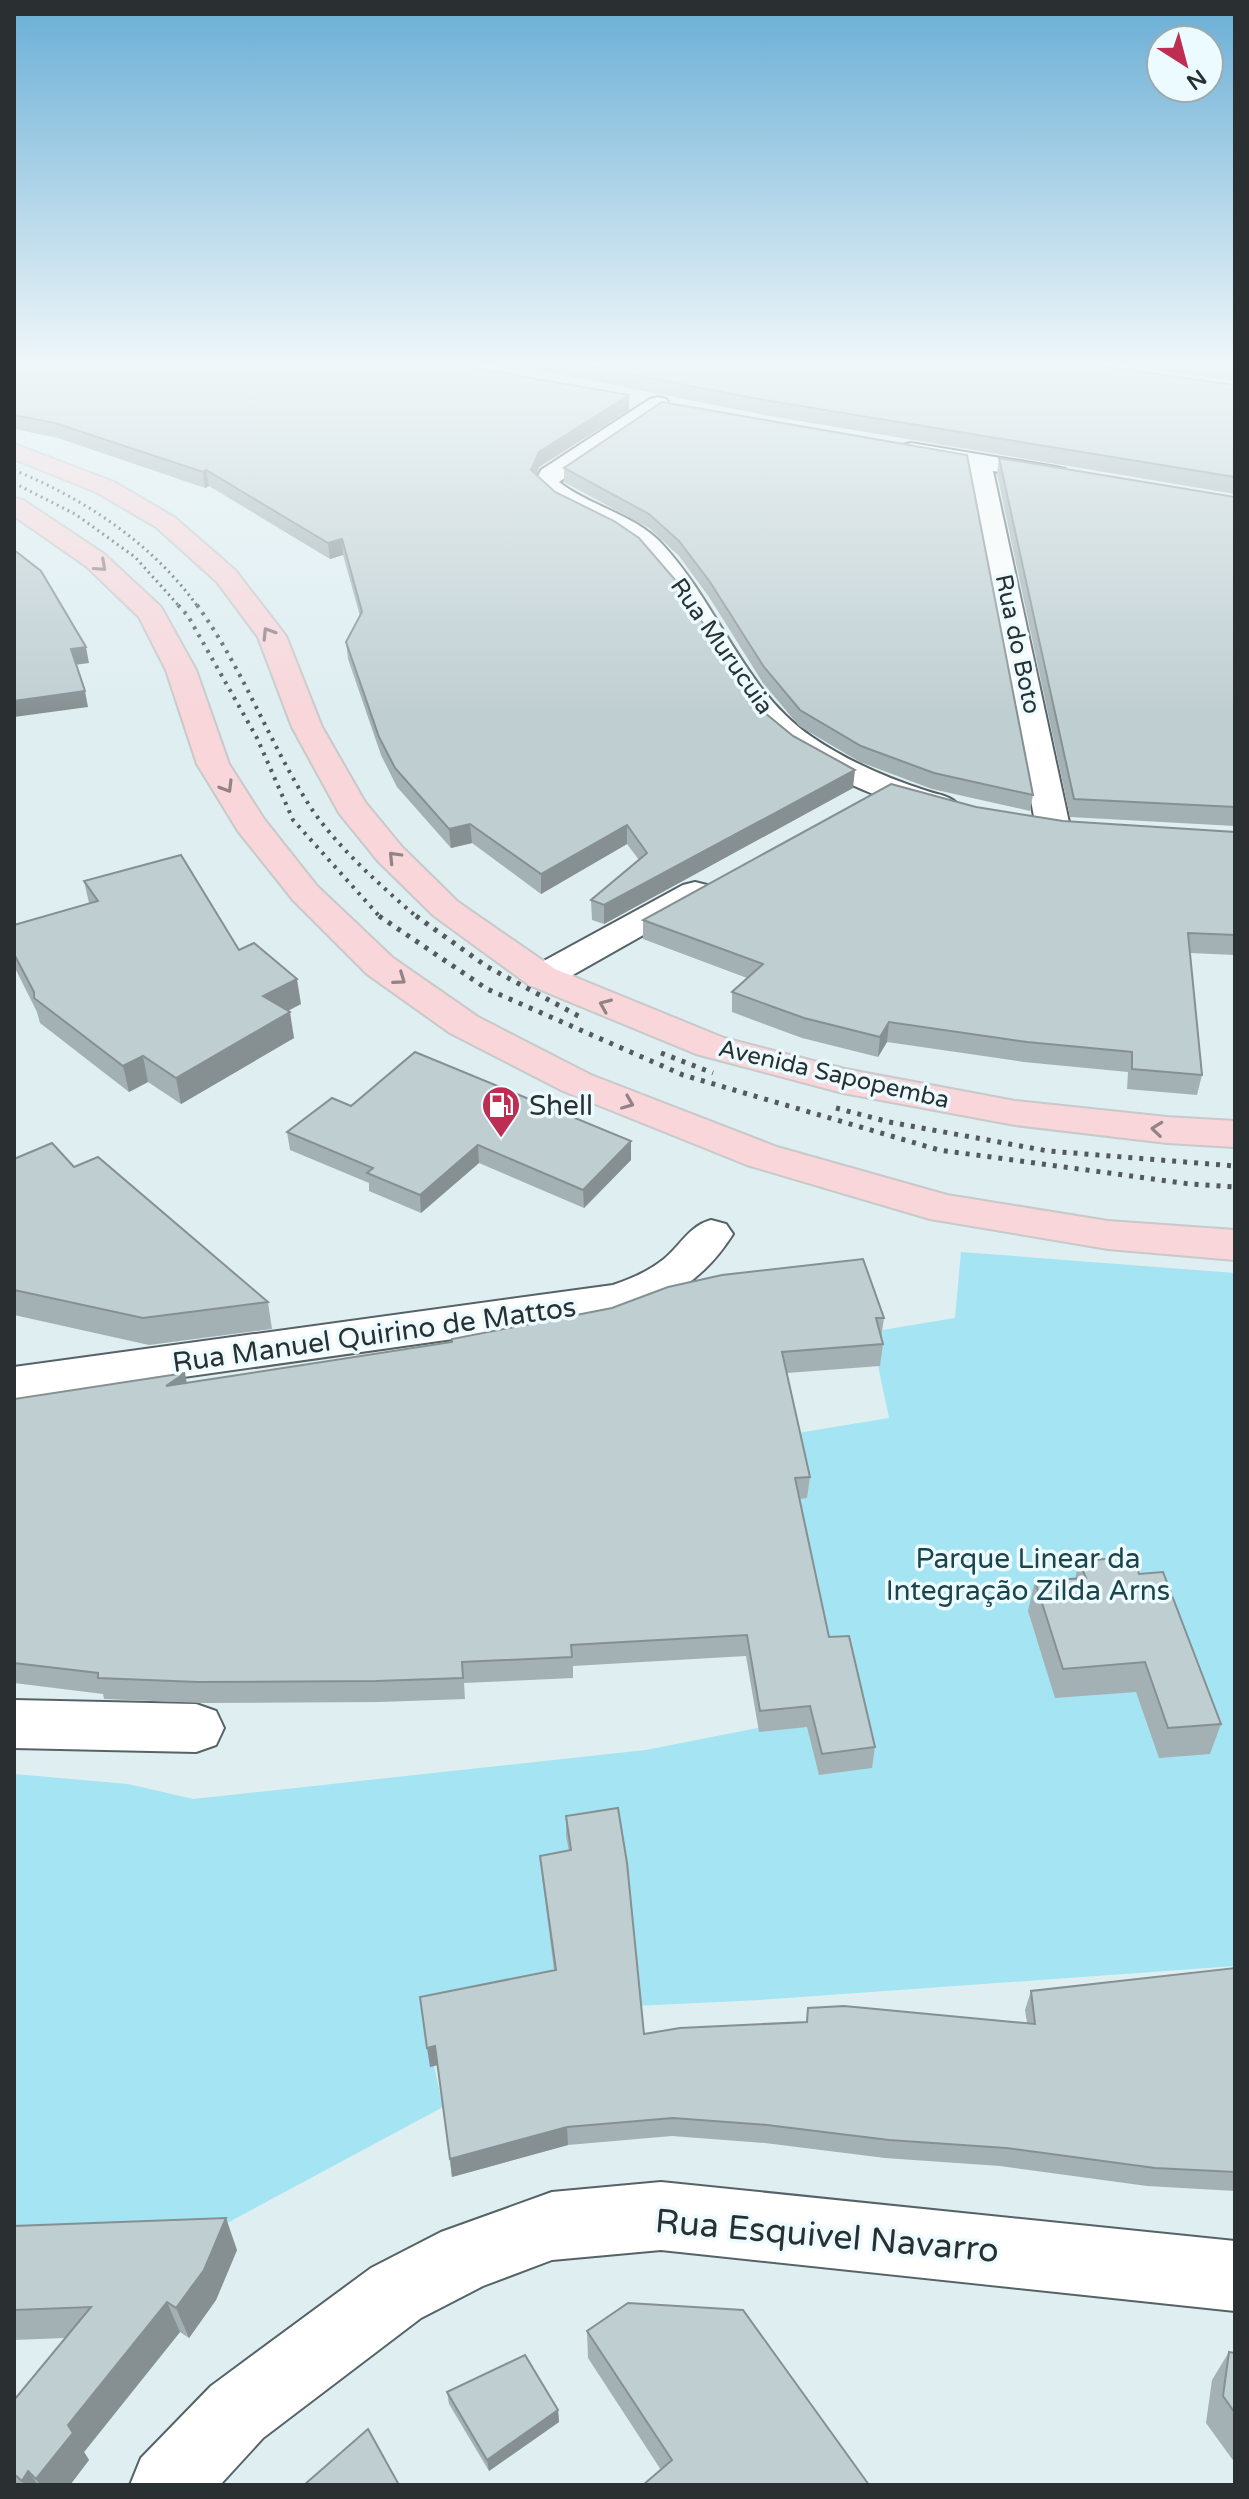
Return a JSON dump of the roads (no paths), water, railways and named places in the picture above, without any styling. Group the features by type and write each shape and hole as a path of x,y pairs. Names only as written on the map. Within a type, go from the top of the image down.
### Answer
{"main road":[{"name":"Avenida Sapopemba","path":"91,482 165,522 226,576 272,636 307,727 351,806 390,854 446,909 542,977 710,1046 843,1081 1015,1113 1167,1130 1235,1134"},
{"path":"14,505 95,560 151,613 181,670 213,764 250,824 305,893 380,966 464,1025 577,1083 762,1156 945,1209 1108,1235 1235,1245"}],"street":[{"name":"Rua Murucuia","path":"547,482 558,495 625,529 649,545 684,589 767,715 823,757 858,776 934,804 973,813"},
{"name":"Rua do Boto","path":"983,482 1037,737 1052,827"},
{"path":"845,810 887,787"},
{"path":"542,977 721,878"},
{"name":"Rua Manuel Quirino de Mattos","path":"14,1384 616,1300 652,1289 677,1275 711,1234"},
{"path":"14,1724 196,1728"},
{"name":"Rua Esquivel Navarro","path":"168,2485 237,2412 396,2293 466,2257 552,2226 661,2216 1235,2276"}],"railway":[{"path":"39,482 92,509 139,544 180,584 198,607"},
{"path":"14,483 75,514 135,557 180,607"},
{"path":"178,605 188,616 257,738 293,820 380,916"},
{"path":"197,605 228,654 311,808 347,852 418,918"},
{"path":"380,916 487,989 683,1075 939,1150 1190,1184 1235,1187"},
{"path":"416,916 486,966 584,1019"},
{"path":"661,1053 713,1073"},
{"path":"836,1108 889,1122 1048,1151 1235,1166"}],"place":[{"name":"Shell","path":"501,1139"}],"park label":[{"name":"Parque Linear da Integração Zilda Arns","path":"1028,1574"}]}
